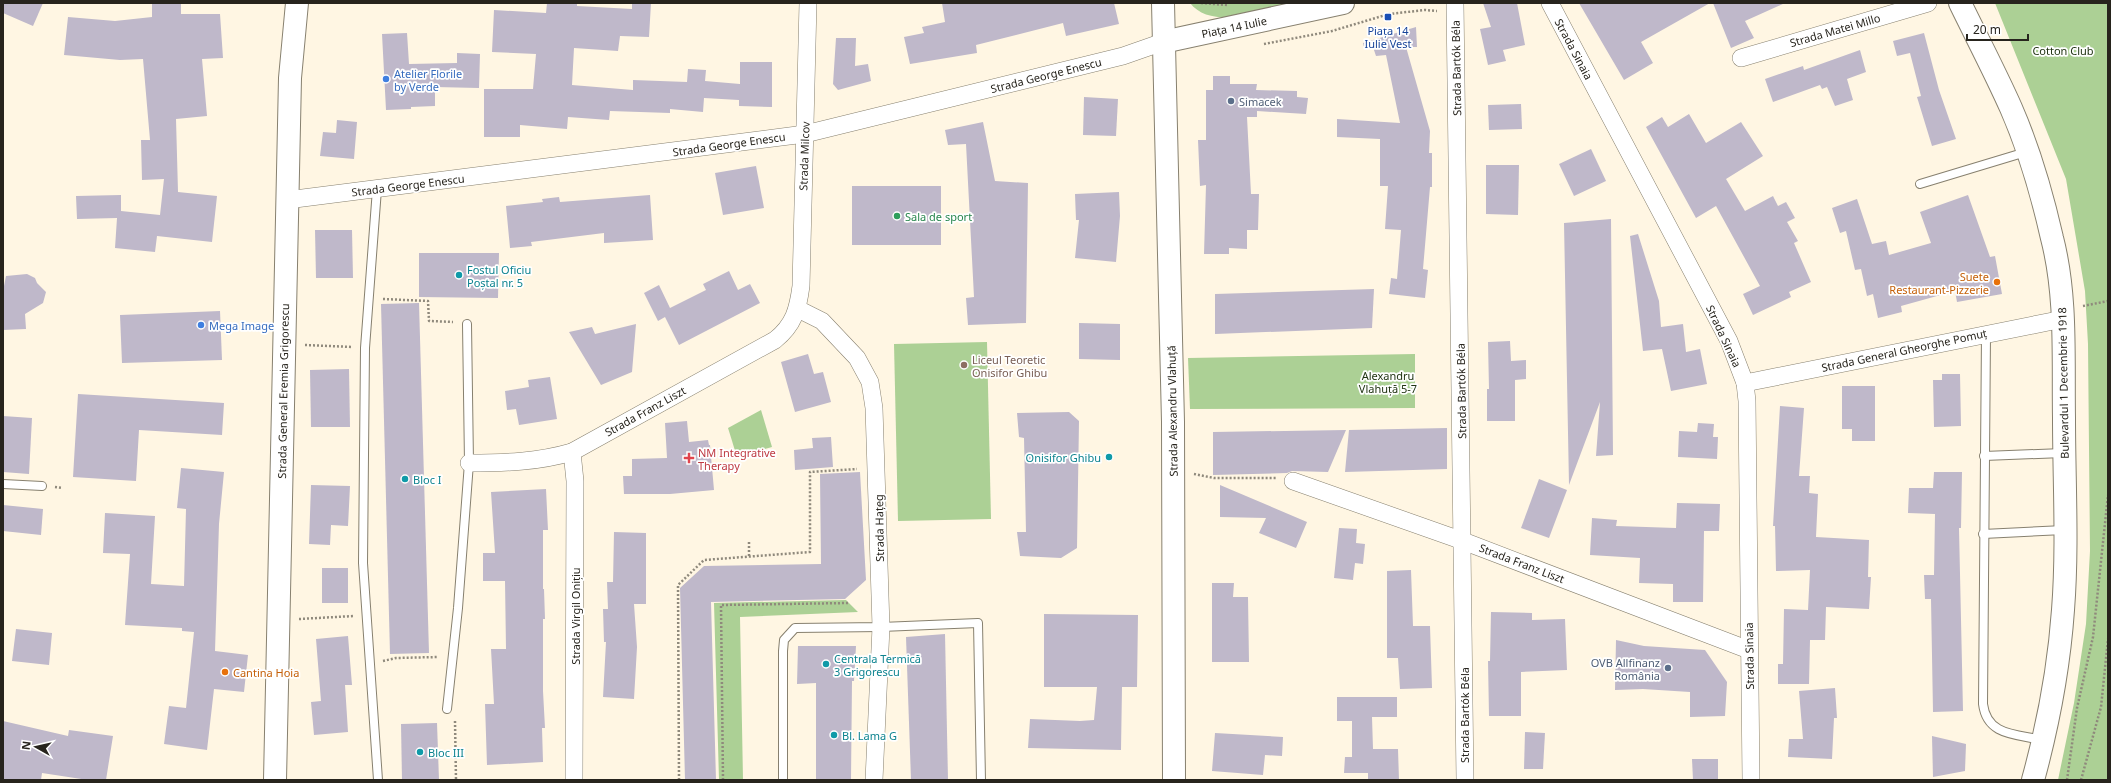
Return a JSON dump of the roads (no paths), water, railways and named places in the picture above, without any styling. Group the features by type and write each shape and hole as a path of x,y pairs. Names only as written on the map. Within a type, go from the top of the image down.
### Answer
{"main road":[{"name":"Strada General Eremia Grigorescu","path":"275,780 290,78 297,3"},
{"path":"1163,3 1163,42"},
{"name":"Piața 14 Iulie","path":"1163,42 1343,3"},
{"name":"Bulevardul 1 Decembrie 1918","path":"1960,3 2011,109 2028,151 2053,239 2059,273 2070,313 2064,453 2065,530 2063,610 2057,663 2044,740 2033,780"},
{"name":"Strada Alexandru Vlahuță","path":"1163,42 1173,470 1174,780"}],"street":[{"name":"Strada Milcov","path":"798,309 801,286 808,3"},
{"name":"Strada Bartók Béla","path":"1455,3 1463,541 1464,780"},
{"name":"Strada Sinaia","path":"1550,3 1730,341 1745,383 1747,401 1751,780"},
{"name":"Strada Matei Millo","path":"1741,58 1928,3"},
{"name":"Strada George Enescu","path":"287,200 804,134 1123,56 1163,42"},
{"name":"Strada Franz Liszt","path":"469,463 548,459 572,452 775,340 791,324 798,309"},
{"name":"Strada Hațeg","path":"798,309 822,321 857,358 870,382 874,408 878,468 881,627 874,780"},
{"name":"Strada General Gheorghe Pomuț","path":"1745,383 1986,334 2070,313"},
{"name":"Strada Virgil Onițiu","path":"572,452 575,481 574,780"},
{"name":"Strada Franz Liszt","path":"1293,481 1463,541 1749,650"}],"lane":[{"path":"1920,184 2028,151"},
{"path":"377,189 365,348 363,563 378,780"},
{"path":"447,709 453,656 469,463 467,324"},
{"path":"1986,334 1983,534 1984,715 1994,727 2002,731 2044,740"},
{"path":"1984,456 2064,453"},
{"path":"3,484 42,486"},
{"path":"1983,534 2065,530"},
{"path":"783,780 782,651 784,640 788,633 795,628 804,626 881,627 978,623 981,780"}],"place":[{"name":"Piața 14 Iulie Vest","path":"1388,17"},
{"name":"Atelier Florile by Verde","path":"386,79"},
{"name":"Simacek","path":"1231,101"},
{"name":"Sala de sport","path":"897,216"},
{"name":"Fostul Oficiu Poștal nr. 5","path":"459,275"},
{"name":"Suete Restaurant-Pizzerie","path":"1997,282"},
{"name":"Mega Image","path":"201,325"},
{"name":"Liceul Teoretic Onisifor Ghibu","path":"964,365"},
{"name":"Onisifor Ghibu","path":"1109,457"},
{"name":"NM Integrative Therapy","path":"689,458"},
{"name":"Bloc I","path":"405,479"},
{"name":"Centrala Termică 3 Grigorescu","path":"826,664"},
{"name":"OVB Allfinanz România","path":"1668,668"},
{"name":"Cantina Hoia","path":"225,672"},
{"name":"Bl. Lama G","path":"834,735"},
{"name":"Bloc III","path":"420,752"}],"park label":[{"name":"Cotton Club","path":"2063,50"},
{"name":"Alexandru Vlahuță 5-7","path":"1388,381"}]}
